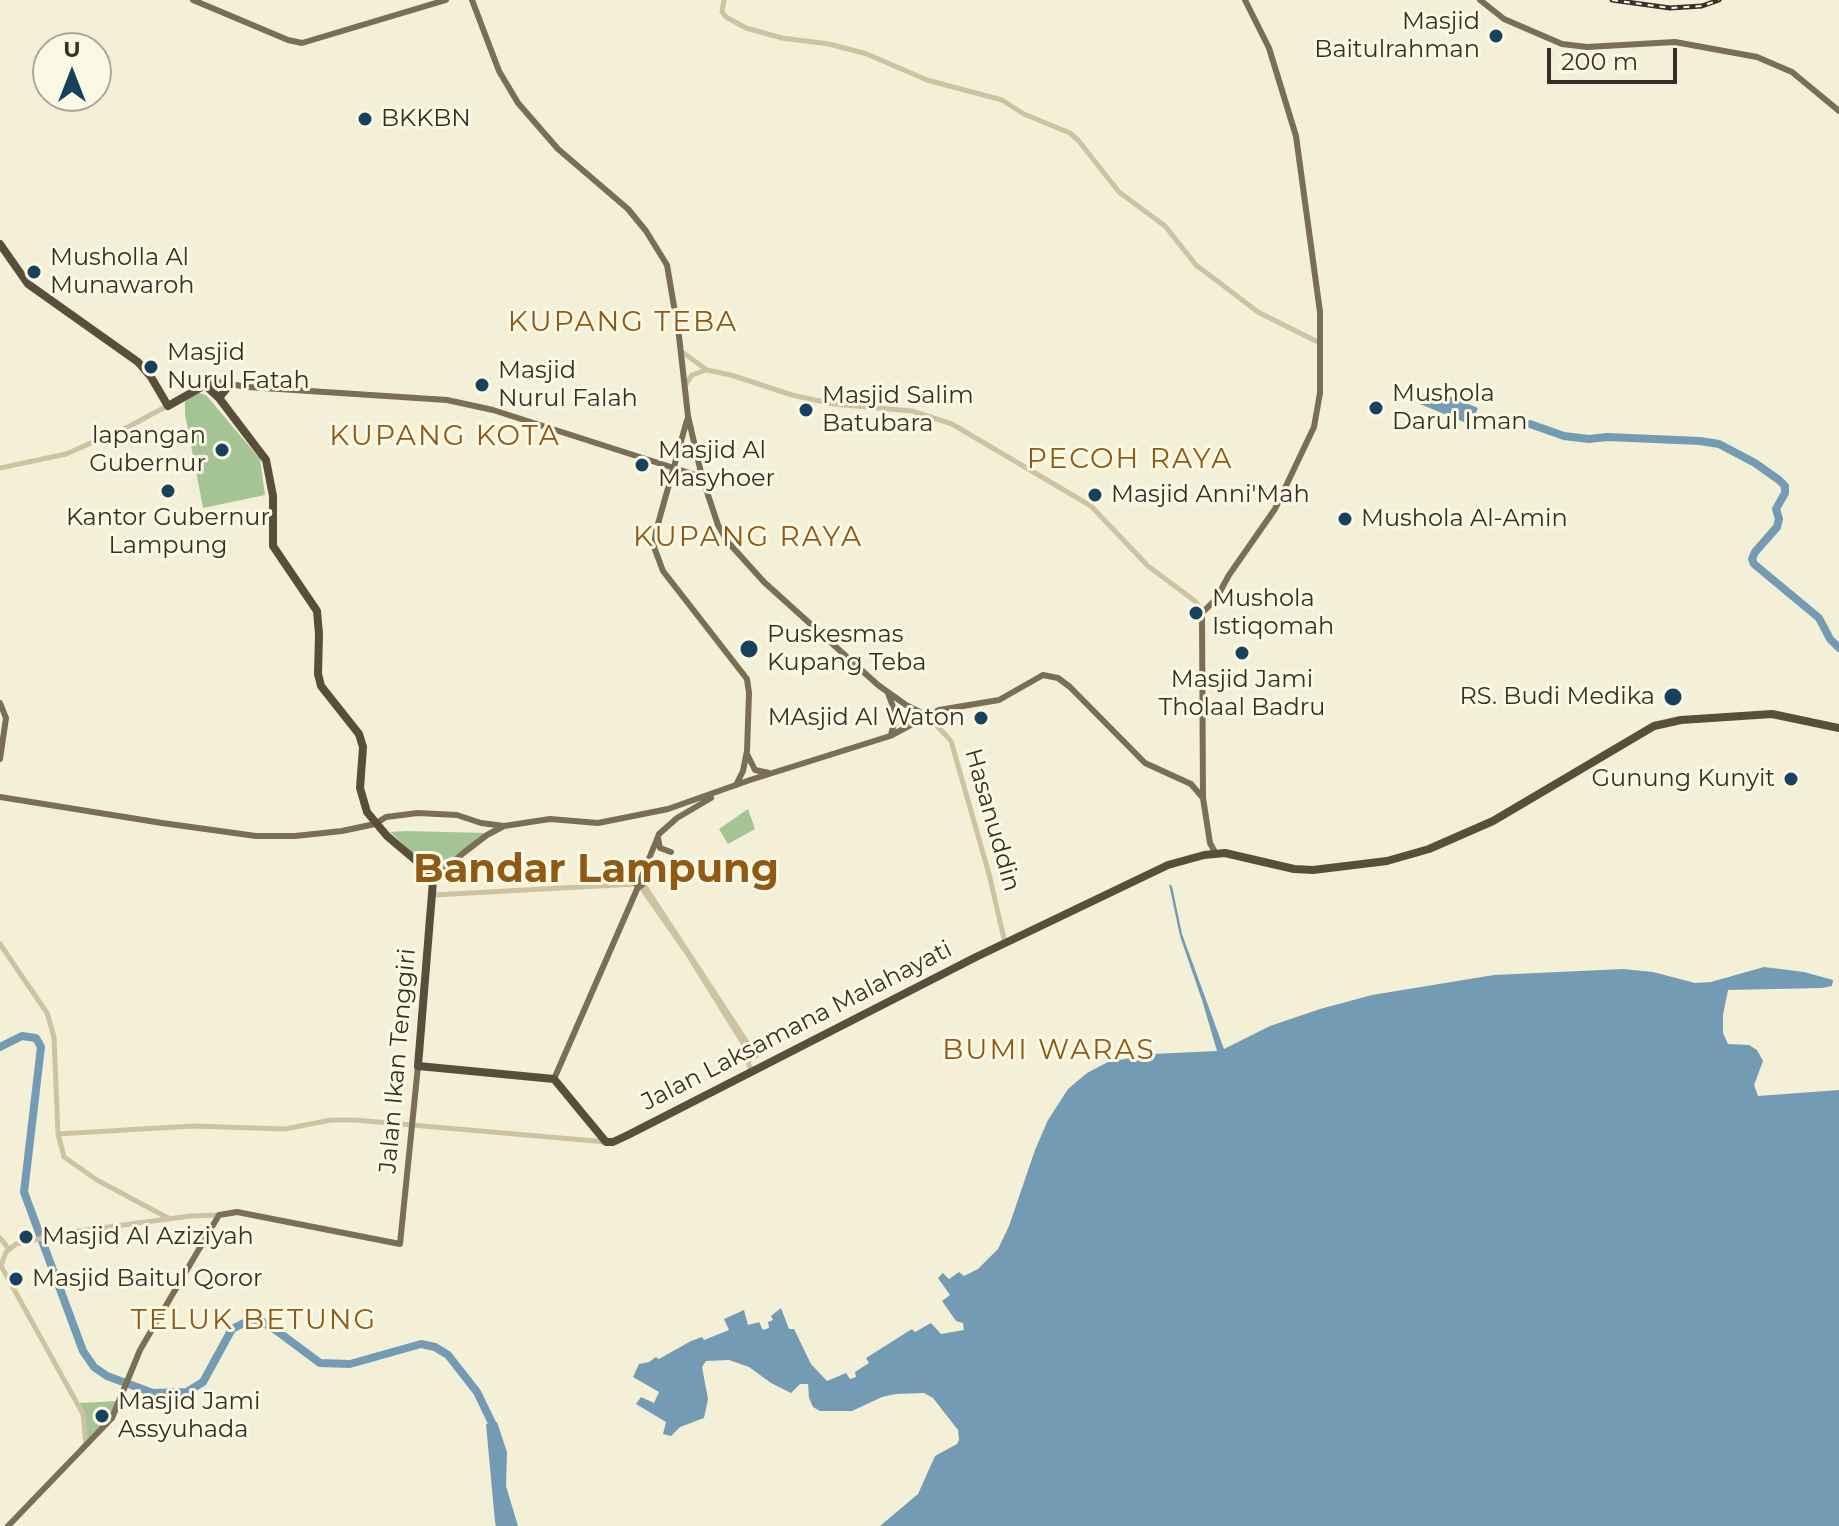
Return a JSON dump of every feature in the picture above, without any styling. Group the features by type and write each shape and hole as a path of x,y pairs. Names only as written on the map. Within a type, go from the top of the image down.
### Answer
{"highway":[{"path":"0,244 28,284 138,362 168,406 205,385 219,398 266,460 273,496 273,546 317,611 318,674 321,686 359,734 363,747 361,796 375,824 426,869 433,881"},
{"path":"219,398 230,384"},
{"name":"Jalan Laksamana Malahayati","path":"606,1142 628,1135 1005,943 1156,870 1204,855 1225,853 1294,869 1313,870 1410,855 1459,837 1518,808 1654,726 1681,720 1750,715 1785,718 1839,730"},
{"name":"Jalan Ikan Tenggiri","path":"418,1066 433,881"},
{"path":"418,1066 554,1079 606,1142"}],"main road":[{"path":"193,0 302,43 446,0"},
{"path":"472,0 499,71 518,103 558,149 628,209 659,249 669,271 688,416 702,477 718,525 733,549 764,582 888,693 928,716"},
{"path":"1217,854 1210,843 1203,798 1203,611 1216,599 1229,575 1268,521 1314,427 1320,393 1320,312 1296,136 1272,58 1245,0"},
{"path":"1480,0 1504,19 1562,44 1587,47 1675,42 1757,57 1792,72 1839,111"},
{"path":"205,385 230,384 447,400 493,410 702,477"},
{"path":"688,416 656,531 655,555 671,582 747,679 747,751 736,785"},
{"path":"681,447 686,441 694,442"},
{"path":"0,797 256,836 295,836 375,824 386,817 418,813 465,816 481,823 504,826 550,819 598,823 668,809 890,736 939,710 999,700 1038,677 1050,676 1070,687 1148,765 1191,784 1203,798"},
{"path":"888,693 896,715 890,736"},
{"path":"0,703 6,718 0,759"},
{"path":"747,751 755,770 773,773"},
{"path":"743,771 752,773 750,780"},
{"path":"1191,784 1203,779"},
{"path":"554,1079 640,885 659,834 677,818 720,792"},
{"path":"433,881 462,854 504,826"},
{"path":"659,834 660,848 671,852"},
{"path":"1204,855 1210,843"},
{"name":"Jalan Ikan Tenggiri","path":"219,1215 237,1212 400,1244 418,1066"},
{"path":"8,1526 112,1418 140,1350 219,1215"}],"street":[{"path":"724,0 722,12 746,28 867,54 927,80 1002,100 1024,114 1070,133 1119,192 1165,226 1196,265 1258,312 1320,343"},
{"path":"681,351 707,370 801,397 833,404 912,411 952,424 1091,506 1148,566 1195,601 1203,611"},
{"path":"685,386 692,375 707,370"},
{"path":"0,468 66,454 168,406"},
{"name":"Hasanuddin","path":"928,716 951,741 1005,943"},
{"path":"433,895 640,885 691,953 754,1056 764,1067"},
{"path":"0,944 47,1013 56,1049 60,1150 68,1161 169,1219"},
{"path":"753,1072 748,1063 754,1056"},
{"path":"58,1134 193,1126 285,1129 340,1120 606,1142"},
{"path":"86,1445 83,1414 0,1266 8,1248 49,1237 169,1219 219,1215"},
{"path":"0,1238 8,1248"}],"green space":[{"name":"lapangan Gubernur","path":"196,392 206,395 260,459 265,495 203,508 185,414 185,398"},
{"path":"748,809 755,829 728,844 719,829"},
{"path":"390,832 488,833 435,874"},
{"path":"118,1401 111,1417 86,1444 79,1403"}],"water":[{"path":"1427,387 1478,408 1471,425 1420,404"},
{"path":"1169,884 1172,886 1182,934 1224,1049 1270,1026 1320,1009 1372,995 1494,975 1623,969 1653,972 1695,983 1711,982 1764,967 1804,972 1833,980 1832,986 1822,988 1728,990 1723,1033 1728,1044 1749,1045 1757,1050 1763,1061 1754,1085 1758,1096 1839,1090 1839,1526 880,1526 918,1494 935,1456 959,1440 958,1430 933,1398 924,1393 896,1394 852,1411 820,1411 813,1407 809,1398 808,1384 800,1384 791,1393 749,1367 729,1360 706,1361 702,1367 708,1399 704,1418 680,1427 671,1436 663,1434 666,1422 636,1404 641,1397 654,1403 659,1392 633,1377 639,1364 656,1357 659,1359 691,1341 702,1337 704,1340 729,1330 724,1319 744,1310 748,1325 759,1322 763,1330 769,1328 768,1322 773,1320 771,1316 781,1308 789,1329 794,1329 811,1364 827,1381 846,1373 850,1379 856,1377 855,1372 869,1363 866,1358 912,1329 915,1332 931,1323 941,1334 964,1330 963,1323 956,1321 942,1301 950,1295 938,1278 943,1273 949,1279 959,1272 964,1276 978,1269 998,1249 1048,1120 1068,1089 1087,1073 1108,1062 1152,1054 1217,1051 1180,936"},
{"path":"497,1422 507,1452 506,1486 518,1526 496,1526 495,1522 486,1424"}],"waterway":[{"path":"1530,424 1564,436 1589,439 1607,437 1719,444 1779,480 1785,486 1785,493 1776,509 1779,519 1777,527 1752,559 1754,564 1819,618 1830,639 1839,648"},
{"path":"0,1047 22,1036 36,1038 41,1047 24,1192 83,1351 94,1367 107,1376 153,1393 187,1392 203,1382 232,1329 252,1319 277,1331 320,1363 350,1364 421,1344 435,1347 448,1355 477,1392 492,1423"}],"railway":[{"path":"1612,0 1670,8 1702,6 1719,0"}],"place":[{"name":"Masjid Baitulrahman","path":"1496,36"},
{"name":"BKKBN","path":"365,119"},
{"name":"Musholla Al Munawaroh","path":"34,272"},
{"name":"Masjid Nurul Fatah","path":"151,367"},
{"name":"Masjid Nurul Falah","path":"482,385"},
{"name":"Mushola Darul Iman","path":"1376,408"},
{"name":"Masjid Salim Batubara","path":"806,410"},
{"name":"lapangan Gubernur","path":"222,450"},
{"name":"Masjid Al Masyhoer","path":"642,465"},
{"name":"Kantor Gubernur Lampung","path":"168,491"},
{"name":"Masjid Anni'Mah","path":"1095,495"},
{"name":"Mushola Al-Amin","path":"1345,519"},
{"name":"Mushola Istiqomah","path":"1196,613"},
{"name":"Puskesmas Kupang Teba","path":"749,649"},
{"name":"Masjid Jami Tholaal Badru","path":"1242,653"},
{"name":"RS. Budi Medika","path":"1673,697"},
{"name":"MAsjid Al Waton","path":"981,718"},
{"name":"Gunung Kunyit","path":"1791,779"},
{"name":"Masjid Al Aziziyah","path":"26,1237"},
{"name":"Masjid Baitul Qoror","path":"16,1279"},
{"name":"Masjid Jami Assyuhada","path":"102,1416"}],"district":[{"name":"KUPANG TEBA","path":"623,323"},
{"name":"KUPANG KOTA","path":"445,437"},
{"name":"PECOH RAYA","path":"1130,460"},
{"name":"KUPANG RAYA","path":"748,538"},
{"name":"Bandar Lampung","path":"596,870"},
{"name":"BUMI WARAS","path":"1049,1051"},
{"name":"TELUK BETUNG","path":"254,1321"}]}
